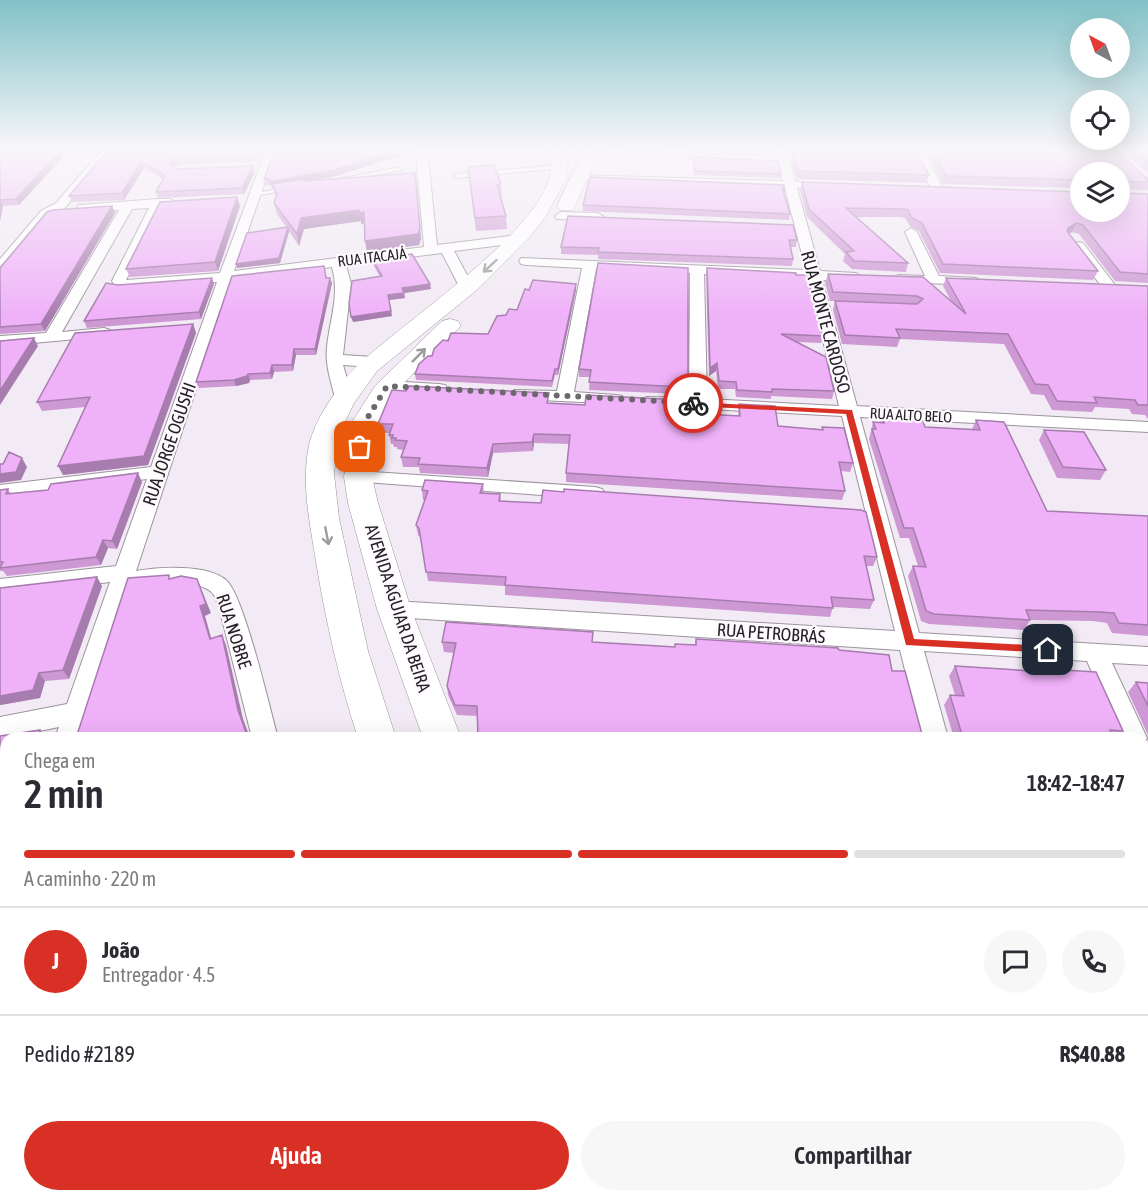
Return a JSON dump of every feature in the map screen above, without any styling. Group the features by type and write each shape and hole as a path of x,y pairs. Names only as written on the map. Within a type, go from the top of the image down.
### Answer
{"main road":[{"path":"375,732 361,694 347,643 324,520 320,478 323,442 344,398 373,362 466,286 518,239 544,206"},
{"name":"AVENIDA AGUIAR DA BEIRA","path":"440,732 394,609 363,503 358,477 360,447 365,422 387,386 440,334 526,261 561,216 562,206"}],"street":[{"path":"0,268 45,214 60,206"},
{"path":"52,210 112,206"},
{"path":"51,337 127,206"},
{"name":"RUA ITACAJÁ","path":"157,206 119,283 126,285 226,276 518,239"},
{"name":"RUA JORGE OGUSHI","path":"70,732 210,325 246,206"},
{"path":"427,206 431,250"},
{"name":"RUA MONTE CARDOSO","path":"793,206 795,226 828,306 849,412 933,732"},
{"path":"561,216 608,218"},
{"path":"911,232 934,280"},
{"path":"1072,238 1115,288 1087,287"},
{"path":"446,248 466,286"},
{"path":"526,261 590,266 866,277"},
{"path":"338,262 344,284 335,359 337,376 344,398"},
{"path":"564,397 590,266"},
{"path":"696,270 699,404"},
{"path":"889,278 993,283"},
{"path":"187,326 210,325"},
{"path":"0,341 119,332"},
{"path":"335,359 373,362"},
{"path":"387,386 460,391"},
{"name":"RUA ALTO BELO","path":"505,394 1148,427"},
{"path":"0,491 159,472"},
{"path":"358,477 616,494"},
{"path":"851,509 875,511"},
{"name":"RUA NOBRE","path":"0,587 123,575 197,577 213,581 221,588 230,607 263,732"},
{"name":"RUA PETROBRÁS","path":"394,609 1148,656"},
{"path":"1095,653 1131,732"},
{"path":"0,728 76,713"}],"building":[{"path":"112,206 41,324 0,327 0,268 47,212"},
{"path":"158,206 234,206 215,262 126,269"},
{"path":"276,206 418,206 420,228 418,234 365,241 364,212 359,213 359,210 301,218 297,234"},
{"path":"473,206 503,206 506,216 475,218"},
{"path":"607,206 788,206 790,214"},
{"path":"808,206 1070,206 1070,222 1130,222 1130,206 1148,206 1148,274 1120,272 1083,225 1076,223 1067,231 1098,271 943,264 922,223 912,218 908,210 903,209 846,208 908,263 854,261 846,252 854,251"},
{"path":"568,216 793,225 797,240 789,240 793,259 598,252 599,248 561,247"},
{"path":"288,227 279,258 236,264 247,233"},
{"path":"412,254 430,284 402,288 404,293 388,295 391,311 351,317 349,304 352,281 382,276 372,259"},
{"path":"598,263 688,268 688,383 682,387 589,382 591,370 579,369"},
{"path":"324,266 326,278 330,278 315,349 294,349 292,365 272,365 270,373 248,374 234,380 196,382 232,276"},
{"path":"707,268 807,275 823,336 781,334 826,357 834,391 737,390 736,382 719,381 717,363 710,368"},
{"path":"828,274 923,277 966,314 946,278 1148,286 1148,405 1138,405 1135,400 1094,397 1097,403 1057,401 1048,385 1035,384 1008,334 896,329 900,338 845,335 835,301 917,304 923,299 917,296 833,292"},
{"path":"212,278 199,312 84,321 106,283 118,285"},
{"path":"533,280 576,284 558,369 555,369 552,381 415,374 419,364 428,356 432,356 434,349 443,340 448,341 451,333 488,334 497,316 506,315 509,309 517,310 525,289 529,290"},
{"path":"193,324 144,456 58,466 90,397 37,402 75,333"},
{"path":"34,338 0,391 0,341"},
{"path":"409,386 549,393 547,403 585,405 586,395 681,400 681,411 703,412 703,414 740,416 739,404 775,406 778,426 823,430 822,427 844,428 853,463 839,462 845,491 566,473 570,435 534,434 532,442 493,444 487,468 418,464 420,458 401,457 407,441 395,440 396,438 392,438 393,435 389,435 393,424 378,424 392,390 406,391"},
{"path":"882,415 922,418 925,427 980,430 976,420 1004,422 1047,511 1148,516 1148,625 1119,623 1114,613 1100,612 1026,610 1030,620 934,614 926,611 913,566 926,567 913,528 904,528 872,429 876,429 873,422 884,423"},
{"path":"1044,430 1084,432 1106,470 1063,467"},
{"path":"9,452 22,458 16,472 0,474 0,464 3,464"},
{"path":"138,473 112,541 103,540 96,557 0,568 3,562 0,562 0,490 8,489 6,494 48,490 51,484"},
{"path":"425,480 483,484 480,493 500,494 499,501 541,503 543,490 564,492 564,489 861,510 866,512 877,557 864,556 874,600 831,597 833,608 505,585 506,577 426,572 419,528 416,525 428,491 422,490"},
{"path":"169,575 169,579 181,576 197,579 206,604 200,606 210,639 222,635 238,710 246,732 78,732 128,578"},
{"path":"97,577 63,670 39,673 33,690 0,696 0,588"},
{"path":"446,622 593,632 592,642 675,647 675,644 696,645 696,639 838,648 839,650 889,655 892,671 905,671 921,732 478,732 477,706 455,705 447,686 456,643 442,642"},
{"path":"955,666 1065,673 1064,670 1096,672 1123,731 961,732 950,695 964,696"},
{"path":"1136,682 1148,683 1148,706"}],"way so far":[{"path":"360,447 365,422 387,386 693,403"}],"route":[{"path":"693,403 849,412 910,642 1048,650"}]}
